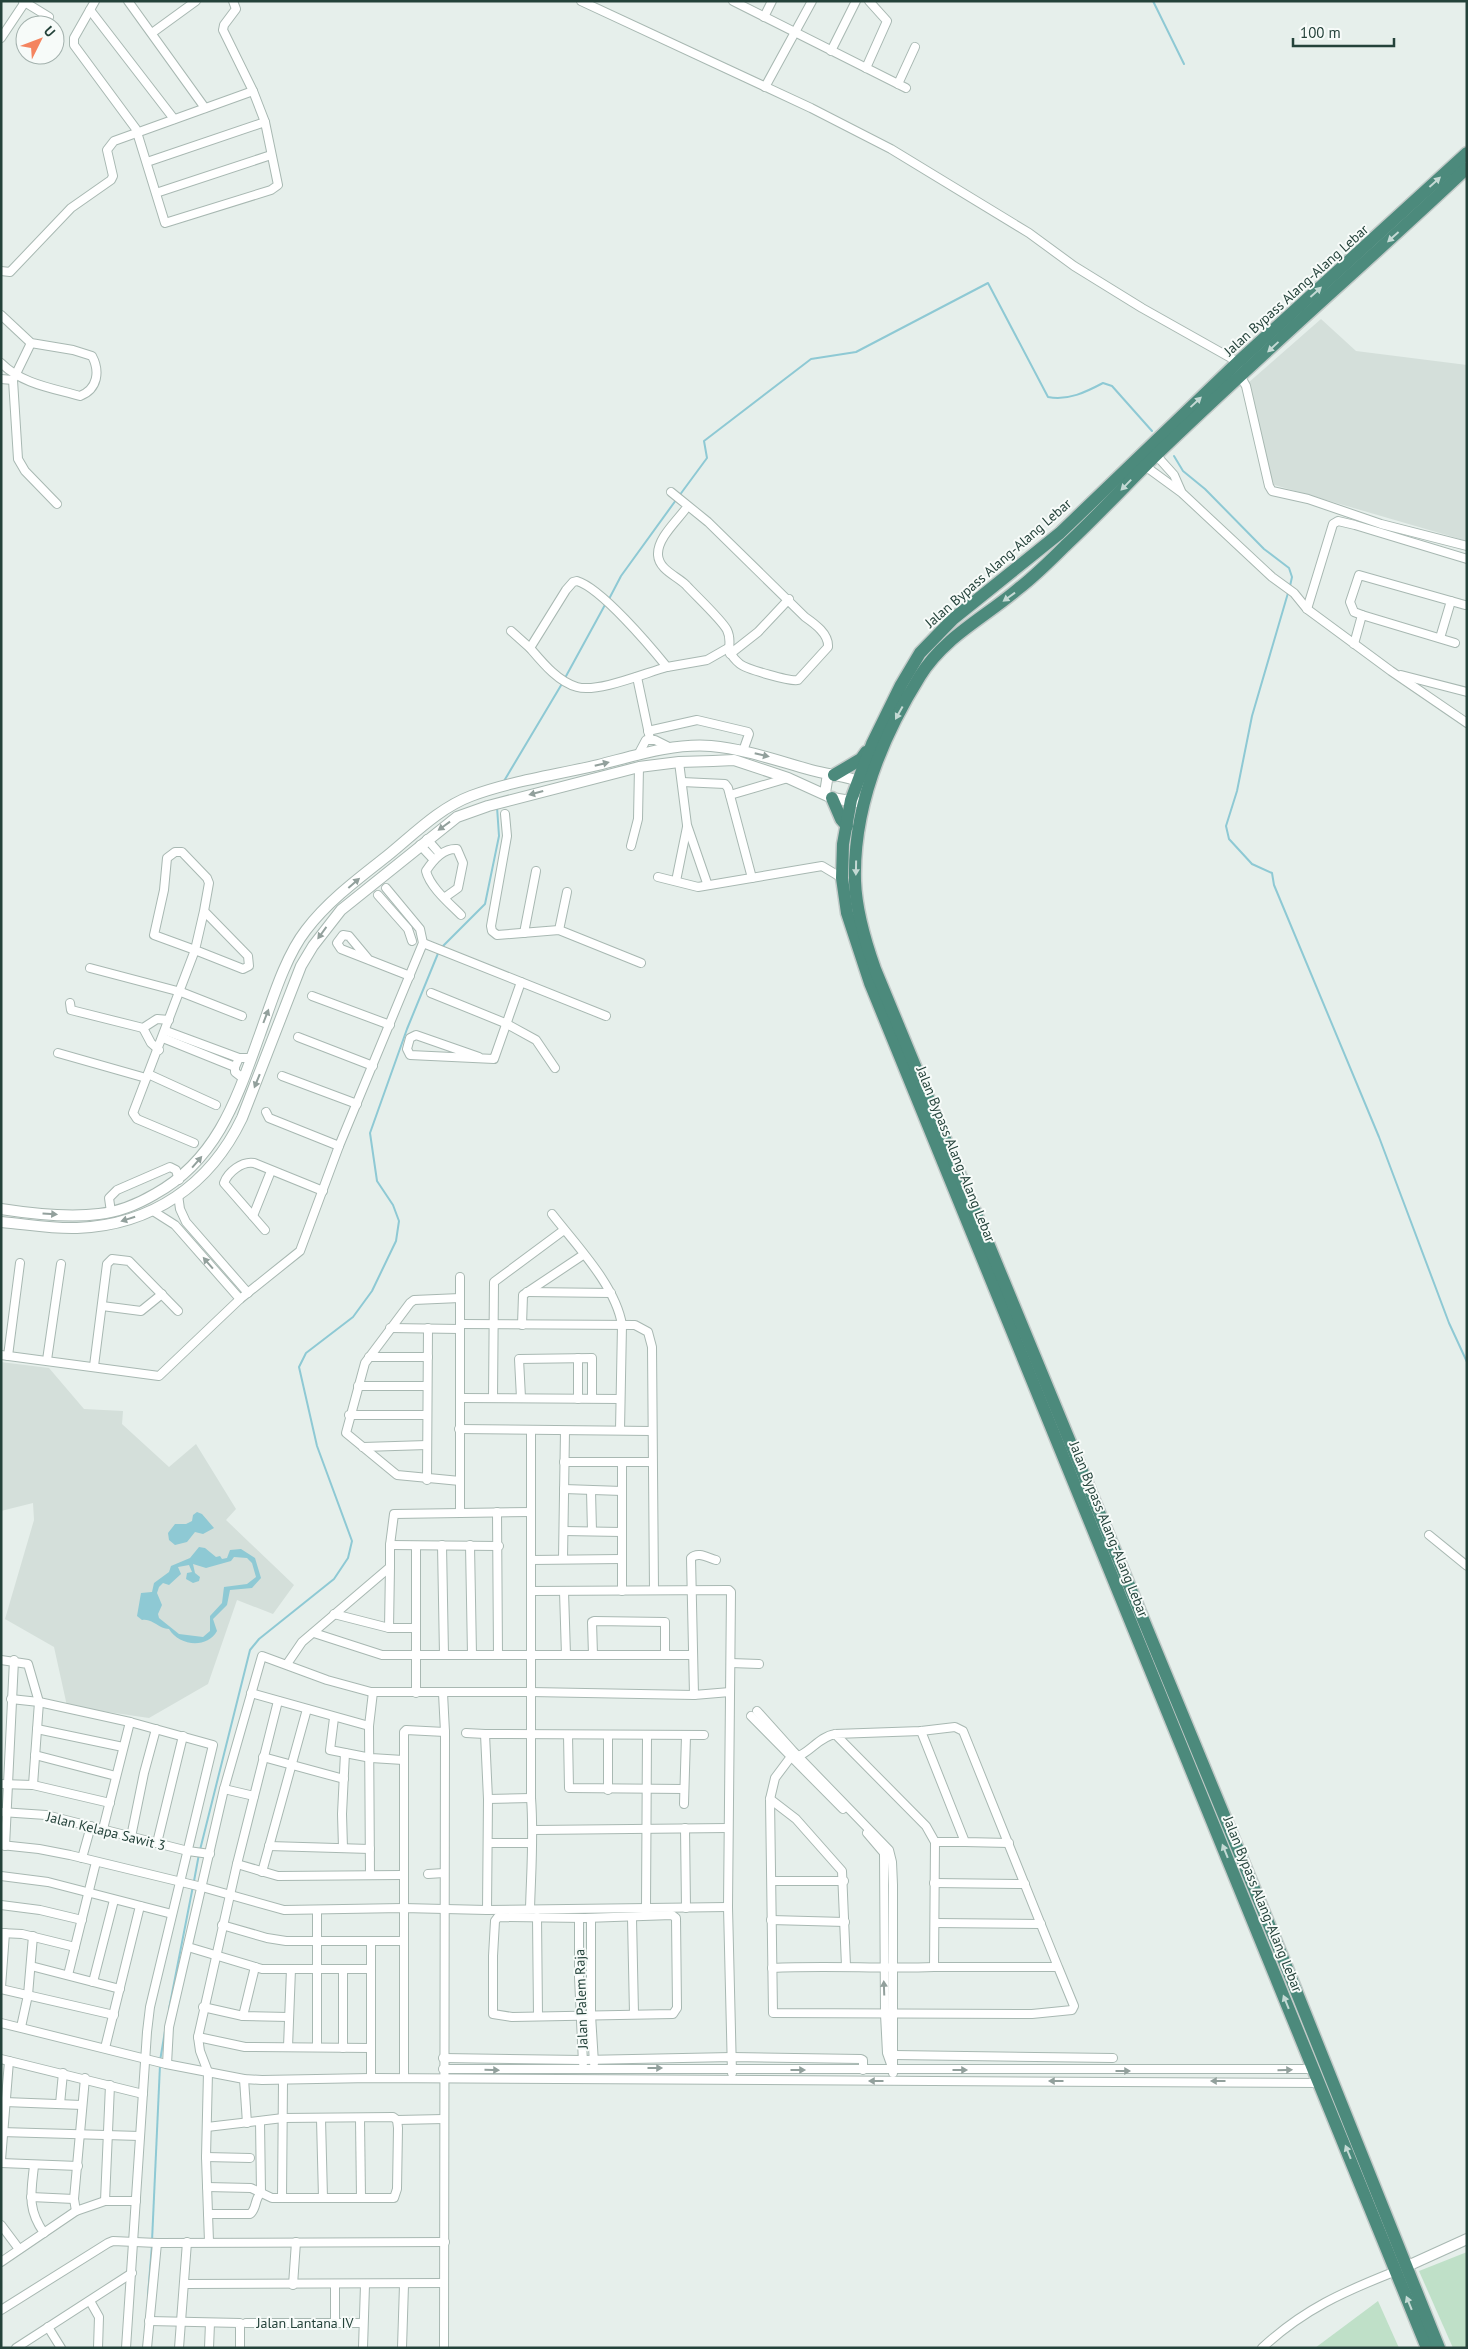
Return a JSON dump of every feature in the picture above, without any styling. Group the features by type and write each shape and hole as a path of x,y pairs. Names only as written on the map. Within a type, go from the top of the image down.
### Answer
{"highway":[{"name":"Jalan Bypass Alang-Alang Lebar","path":"1439,2348 1291,1978 1143,1637 870,983 847,913 842,878 847,826 864,782 896,718 921,674 939,651 954,636 1019,589 1145,466 1160,445 1238,362 1467,153"},
{"name":"Jalan Bypass Alang-Alang Lebar","path":"864,782 872,744 920,653 940,632 1241,377 1467,168"},
{"path":"831,775 861,758 872,744"},
{"path":"829,796 841,819 847,826"},
{"name":"Jalan Bypass Alang-Alang Lebar","path":"857,802 859,826 855,882 866,942 875,968 1319,2082 1405,2267 1427,2348"}],"street":[{"path":"95,1 74,38 74,45 137,131 165,223 277,187 278,182 265,122 253,90 223,28 236,10 233,1"},
{"path":"152,33 196,1"},
{"path":"581,1 764,88 811,108 906,157 1029,233 1074,266 1142,308 1238,362"},
{"path":"733,1 795,34 906,88"},
{"path":"764,17 772,1"},
{"path":"764,88 812,1"},
{"path":"831,51 856,1"},
{"path":"866,68 887,21 869,1"},
{"path":"1,38 24,2 46,15"},
{"path":"132,3 205,108"},
{"path":"90,10 174,120"},
{"path":"898,84 915,47"},
{"path":"1,270 10,272 71,208 110,182 113,176 108,147 116,140 253,90"},
{"path":"147,162 265,122"},
{"path":"156,193 271,155"},
{"path":"1,315 31,343 73,350 92,356 97,369 94,384 80,396 15,378 1,379"},
{"path":"31,343 15,378 18,459 25,471 57,504"},
{"path":"1,362 15,378"},
{"path":"1241,377 1246,386 1268,486 1272,490 1308,499 1381,524 1467,546"},
{"path":"1160,445 1182,493"},
{"path":"1145,466 1182,493 1272,577 1294,593 1307,609 1391,671 1467,723"},
{"path":"673,494 696,511 789,599 805,617 820,628 829,642 828,647 798,680 788,680 747,668 729,651 726,629 684,584 659,561 658,553 662,540 686,505"},
{"path":"1307,609 1333,524 1338,521 1467,559"},
{"path":"1455,643 1354,612 1350,602 1359,575 1465,605"},
{"path":"530,648 572,582 582,582 647,642 667,667"},
{"path":"511,631 544,664 567,683 578,687 594,687 667,667 707,660 729,651 758,632 789,599"},
{"path":"1440,638 1451,601"},
{"path":"1354,644 1362,615"},
{"path":"1391,671 1467,692"},
{"path":"636,677 650,739"},
{"path":"648,731 697,720 716,723 748,732 743,751"},
{"path":"650,739 671,748"},
{"path":"638,755 646,740 650,739"},
{"path":"1,1209 64,1215 99,1214 134,1205 179,1180 193,1167 215,1139 230,1113 290,958 305,931 319,914 442,811 470,796 496,788 671,748 708,746 743,751 864,782"},
{"path":"1,1222 78,1228 114,1224 153,1211 178,1195 216,1161 231,1141 242,1118 301,966 330,922 381,876 457,817 495,804 639,767 680,762 734,760 788,778 829,796 857,802"},
{"path":"680,762 687,825 707,883"},
{"path":"631,846 638,819 639,767"},
{"path":"571,771 573,784"},
{"path":"557,775 561,781 560,787"},
{"path":"829,796 831,775"},
{"path":"730,795 788,778"},
{"path":"682,782 725,784 730,795 752,878"},
{"path":"505,814 518,798"},
{"path":"495,804 505,814 507,836 491,926 492,932 497,935 559,930 641,963"},
{"path":"676,882 687,825"},
{"path":"424,842 440,854"},
{"path":"424,842 434,860"},
{"path":"444,898 458,888 463,863 457,849 440,854 426,872 444,898 461,915"},
{"path":"194,1143 137,1119 133,1112 181,992 195,950 209,883 207,878 182,852 169,855 167,858 164,890 154,935 195,950 243,968 249,966 248,956 204,910"},
{"path":"658,877 698,886 707,883 752,878 822,866 842,878"},
{"path":"524,933 536,871"},
{"path":"20,1263 4,1355 158,1376 240,1299 300,1251 340,1146 423,944 420,929 386,888 386,883 381,876"},
{"path":"378,895 386,888"},
{"path":"366,889 378,895 408,929 412,941"},
{"path":"559,930 567,892"},
{"path":"408,929 416,923"},
{"path":"423,944 606,1016"},
{"path":"369,960 410,976"},
{"path":"90,968 181,992 242,1016"},
{"path":"479,1057 416,1035 410,1038 407,1049 410,1055 494,1059 505,1023 521,982"},
{"path":"430,993 505,1023 536,1040 555,1068"},
{"path":"312,996 390,1025"},
{"path":"70,1003 71,1010 143,1028 157,1019 169,1020"},
{"path":"143,1028 151,1043 158,1050"},
{"path":"164,1035 239,1058 251,1058"},
{"path":"164,1035 235,1067"},
{"path":"298,1037 373,1066"},
{"path":"58,1053 147,1076 216,1105"},
{"path":"239,1058 235,1072 244,1079"},
{"path":"282,1076 357,1104"},
{"path":"266,1112 269,1118 340,1146"},
{"path":"230,1113 242,1118"},
{"path":"265,1230 224,1181 246,1162 323,1191"},
{"path":"111,1212 109,1198 116,1190 170,1167 176,1170 179,1180"},
{"path":"252,1216 271,1171"},
{"path":"178,1195 180,1209 186,1222 248,1293"},
{"path":"166,1218 180,1209"},
{"path":"153,1211 175,1225 240,1299"},
{"path":"552,1214 611,1293 620,1310 622,1325 620,1430"},
{"path":"493,1398 495,1279 564,1230"},
{"path":"522,1325 523,1296 583,1254"},
{"path":"94,1366 107,1264 112,1259 130,1261 178,1311"},
{"path":"47,1360 61,1264"},
{"path":"460,1277 460,1513"},
{"path":"527,1292 611,1293"},
{"path":"102,1306 141,1311 162,1294"},
{"path":"460,1298 414,1300 390,1328 369,1357 349,1415 346,1433 397,1475 427,1480 460,1481"},
{"path":"390,1328 494,1325 622,1325 644,1328 650,1338 654,1590"},
{"path":"427,1480 428,1328"},
{"path":"369,1357 428,1357"},
{"path":"521,1398 519,1359 578,1358 592,1358 592,1398"},
{"path":"578,1358 578,1399"},
{"path":"358,1386 428,1386"},
{"path":"460,1398 620,1399"},
{"path":"349,1415 427,1415"},
{"path":"459,1429 652,1431"},
{"path":"530,1909 531,1843 534,1830 531,1798 531,1431"},
{"path":"564,1431 564,1559"},
{"path":"363,1447 427,1445"},
{"path":"564,1462 652,1462"},
{"path":"622,1462 622,1591"},
{"path":"564,1489 622,1491"},
{"path":"590,1490 592,1531"},
{"path":"498,1512 498,1655"},
{"path":"390,1628 390,1545 394,1514 531,1512"},
{"path":"564,1531 622,1532"},
{"path":"1429,1535 1467,1566"},
{"path":"390,1545 499,1546"},
{"path":"442,1545 444,1655"},
{"path":"416,1546 416,1693"},
{"path":"470,1546 472,1654"},
{"path":"694,1695 692,1557 700,1555 716,1560"},
{"path":"531,1560 621,1559"},
{"path":"287,1664 302,1642 390,1567"},
{"path":"531,1590 729,1590 731,1592 728,1908 732,2080"},
{"path":"564,1591 566,1655"},
{"path":"334,1614 390,1628 416,1628"},
{"path":"593,1655 592,1622 594,1621 665,1622 665,1655"},
{"path":"314,1633 382,1655 693,1655"},
{"path":"166,2064 169,2027 207,1854 260,1658 264,1656 327,1680 373,1692 694,1695 730,1692"},
{"path":"1,1660 14,1660 28,1664 39,1702 33,1786"},
{"path":"14,1660 4,1784 3,1846 39,1848 200,1887 284,1910 728,1908"},
{"path":"731,1663 759,1664"},
{"path":"370,1875 369,1726 373,1692"},
{"path":"251,1693 334,1718 369,1726"},
{"path":"443,1693 445,1732 444,2348"},
{"path":"11,1699 39,1702 130,1722 212,1745 184,1883 172,1914 150,2007 140,2136 135,2242 126,2348"},
{"path":"209,2242 206,2157 208,2072 200,2052 198,2037 222,1925 278,1701"},
{"path":"262,1872 307,1709"},
{"path":"893,2070 887,2053 885,2014 884,1853 866,1832 790,1758 754,1714 889,1850 892,1862 894,2081"},
{"path":"334,1718 328,1749 370,1758 403,1760"},
{"path":"103,1828 130,1722"},
{"path":"955,1727 963,1731 1074,2006 1072,2010 1032,2014 774,2013 772,2010 770,1800 774,1778 790,1758 798,1757 822,1738 836,1734 921,1731 955,1727"},
{"path":"37,1729 123,1747"},
{"path":"131,1836 144,1772 156,1729"},
{"path":"404,2078 402,1875 405,1730 445,1732"},
{"path":"921,1731 965,1842"},
{"path":"466,1733 704,1736"},
{"path":"485,1734 488,1799 487,1910"},
{"path":"836,1734 926,1826 935,1842 934,1966"},
{"path":"568,1735 569,1788 608,1790 684,1789"},
{"path":"608,1735 608,1790"},
{"path":"157,1843 183,1736"},
{"path":"646,1908 648,1828 647,1736"},
{"path":"684,1804 686,1736"},
{"path":"344,1848 342,1814 345,1753"},
{"path":"35,1755 116,1776"},
{"path":"264,1757 344,1779"},
{"path":"4,1784 33,1786 110,1803"},
{"path":"224,1789 254,1796"},
{"path":"488,1799 531,1798"},
{"path":"770,1800 796,1819 842,1871 846,1922 846,1966"},
{"name":"Jalan Kelapa Sawit 3","path":"4,1812 46,1815 207,1854"},
{"path":"82,1858 92,1826"},
{"path":"685,1828 686,1908"},
{"path":"534,1830 728,1828"},
{"path":"935,1842 1009,1843"},
{"path":"488,1843 531,1843"},
{"path":"269,1846 370,1849"},
{"path":"68,1975 96,1862"},
{"path":"884,1865 892,1862"},
{"path":"237,1864 278,1876 402,1875"},
{"path":"428,1874 444,1873"},
{"path":"1,1876 48,1882 172,1914"},
{"path":"772,1881 844,1881"},
{"path":"934,1883 1025,1884"},
{"path":"93,1982 114,1900"},
{"path":"1,1904 82,1920"},
{"path":"105,2048 140,1906"},
{"path":"317,1911 317,2048"},
{"path":"500,1916 538,1918 672,1916 676,1918 677,2008 675,2013 671,2015 538,2016 494,2014 493,1956 497,1918 500,1916"},
{"path":"538,1918 538,2016"},
{"name":"Jalan Palem Raja","path":"579,1918 580,2015 584,2080"},
{"name":"Jalan Palem Raja","path":"590,1918 591,2015 595,2080"},
{"path":"632,1918 634,2014"},
{"path":"771,1920 846,1922"},
{"path":"935,1924 1041,1924"},
{"path":"222,1925 267,1938 316,1942 403,1941"},
{"path":"75,1947 33,1936 3,1933 1,1988 114,2015"},
{"path":"21,2027 28,1995 33,1936"},
{"path":"372,1941 372,2078"},
{"path":"188,1947 255,1967 372,1969"},
{"path":"772,1968 818,1965 884,1968 934,1966 1058,1967"},
{"path":"31,1966 120,1989"},
{"path":"243,2016 255,1967"},
{"path":"288,2047 291,1969"},
{"path":"342,2048 343,1969"},
{"path":"203,2007 243,2016 288,2017"},
{"path":"1,2023 166,2064 244,2080 404,2078 1319,2082"},
{"path":"198,2037 245,2047 372,2048"},
{"path":"895,2055 1113,2058"},
{"path":"1067,2056 1068,2070"},
{"path":"443,2058 583,2060 732,2057 861,2059 863,2060 863,2070"},
{"path":"990,2081 993,2070 993,2057"},
{"path":"78,2166 34,2166 1,2161 5,2102 5,2060 85,2078 143,2094"},
{"path":"443,2069 1314,2069"},
{"path":"60,2104 63,2073"},
{"path":"76,2212 74,2199 85,2078"},
{"path":"244,2080 247,2123"},
{"path":"282,2198 283,2080"},
{"path":"105,2201 110,2085"},
{"path":"5,2102 82,2105"},
{"path":"207,2127 283,2118 360,2119 393,2117 397,2120 444,2118"},
{"path":"321,2119 322,2198"},
{"path":"360,2119 361,2198"},
{"path":"207,2187 251,2188 268,2197 282,2198 388,2199 396,2197 398,2189 397,2120"},
{"path":"208,2214 250,2214 253,2212 256,2198 261,2193 260,2121"},
{"path":"2,2132 140,2136"},
{"path":"206,2157 250,2158"},
{"path":"34,2166 31,2198 33,2213 44,2233"},
{"path":"31,2198 74,2199"},
{"path":"1,2262 76,2212 105,2201 136,2201"},
{"path":"1,2225 19,2249"},
{"path":"1262,2348 1302,2314 1335,2297 1467,2239"},
{"path":"1,2310 113,2241 445,2242"},
{"path":"147,2348 155,2242"},
{"path":"179,2348 187,2242"},
{"path":"293,2285 296,2242"},
{"path":"16,2348 27,2345 48,2327 132,2273"},
{"path":"184,2284 444,2284"},
{"path":"335,2284 335,2323"},
{"path":"363,2348 365,2284"},
{"path":"402,2348 404,2285"},
{"path":"90,2301 99,2317 98,2348"},
{"path":"149,2321 240,2322 240,2348"},
{"name":"Jalan Lantana IV","path":"246,2323 363,2322"},
{"path":"209,2348 210,2323"},
{"path":"48,2327 61,2348"}],"shaded area":[{"path":"1321,319 1356,351 1467,365 1467,541 1271,484 1248,383"},
{"path":"1,1362 49,1368 84,1409 123,1411 122,1424 169,1467 196,1444 236,1509 226,1520 294,1585 273,1614 237,1600 208,1684 149,1718 67,1706 54,1647 5,1619 34,1520 33,1503 1,1511"}],"green space":[{"path":"1467,2252 1467,2348 1453,2348 1419,2271"},
{"path":"1378,2301 1399,2348 1315,2348"}],"water":[{"path":"197,1512 202,1514 214,1528 203,1534 195,1532 187,1542 175,1545 169,1540 168,1533 175,1524 186,1524 192,1521 193,1515"},
{"path":"199,1547 205,1548 216,1557 220,1556 222,1559 227,1558 230,1550 241,1549 255,1558 261,1578 252,1588 230,1590 227,1605 213,1619 217,1631 207,1641 200,1643 186,1642 179,1639 169,1629 142,1620 137,1616 141,1593 152,1592 154,1583 169,1572 171,1566 190,1558","holes":["234,1557 247,1558 252,1563 256,1577 247,1584 224,1587 222,1603 210,1616 210,1631 203,1637 179,1634 159,1618 158,1614 162,1605 157,1593 159,1587 163,1583 169,1585 181,1574 178,1567 189,1565 192,1572 187,1573 186,1579 193,1583 199,1581 200,1577 195,1573 193,1564 206,1568 231,1561"]}],"waterway":[{"path":"1153,1 1184,64"},
{"path":"679,496 707,458 704,441 811,359 856,352 988,283 1048,397 1070,397 1103,383 1112,386 1152,431"},
{"path":"1174,456 1183,471 1205,489 1264,549 1289,568 1292,577 1290,586"},
{"path":"609,599 621,576 676,500"},
{"path":"1288,593 1252,716 1237,791 1226,826 1229,839 1252,864 1272,873 1274,885 1379,1137 1449,1323 1467,1362"},
{"path":"565,678 606,603"},
{"path":"504,781 563,682"},
{"path":"442,947 485,904 499,836 497,807"},
{"path":"200,1850 250,1650 259,1639 334,1579 348,1558 352,1541 317,1446 299,1367 306,1353 353,1317 372,1291 396,1241 399,1221 393,1205 377,1181 370,1133 407,1029 439,951"},
{"path":"194,1881 199,1854"},
{"path":"169,2009 193,1886"},
{"path":"160,2061 165,2031"},
{"path":"152,2241 160,2065"},
{"path":"148,2295 152,2245"}]}
